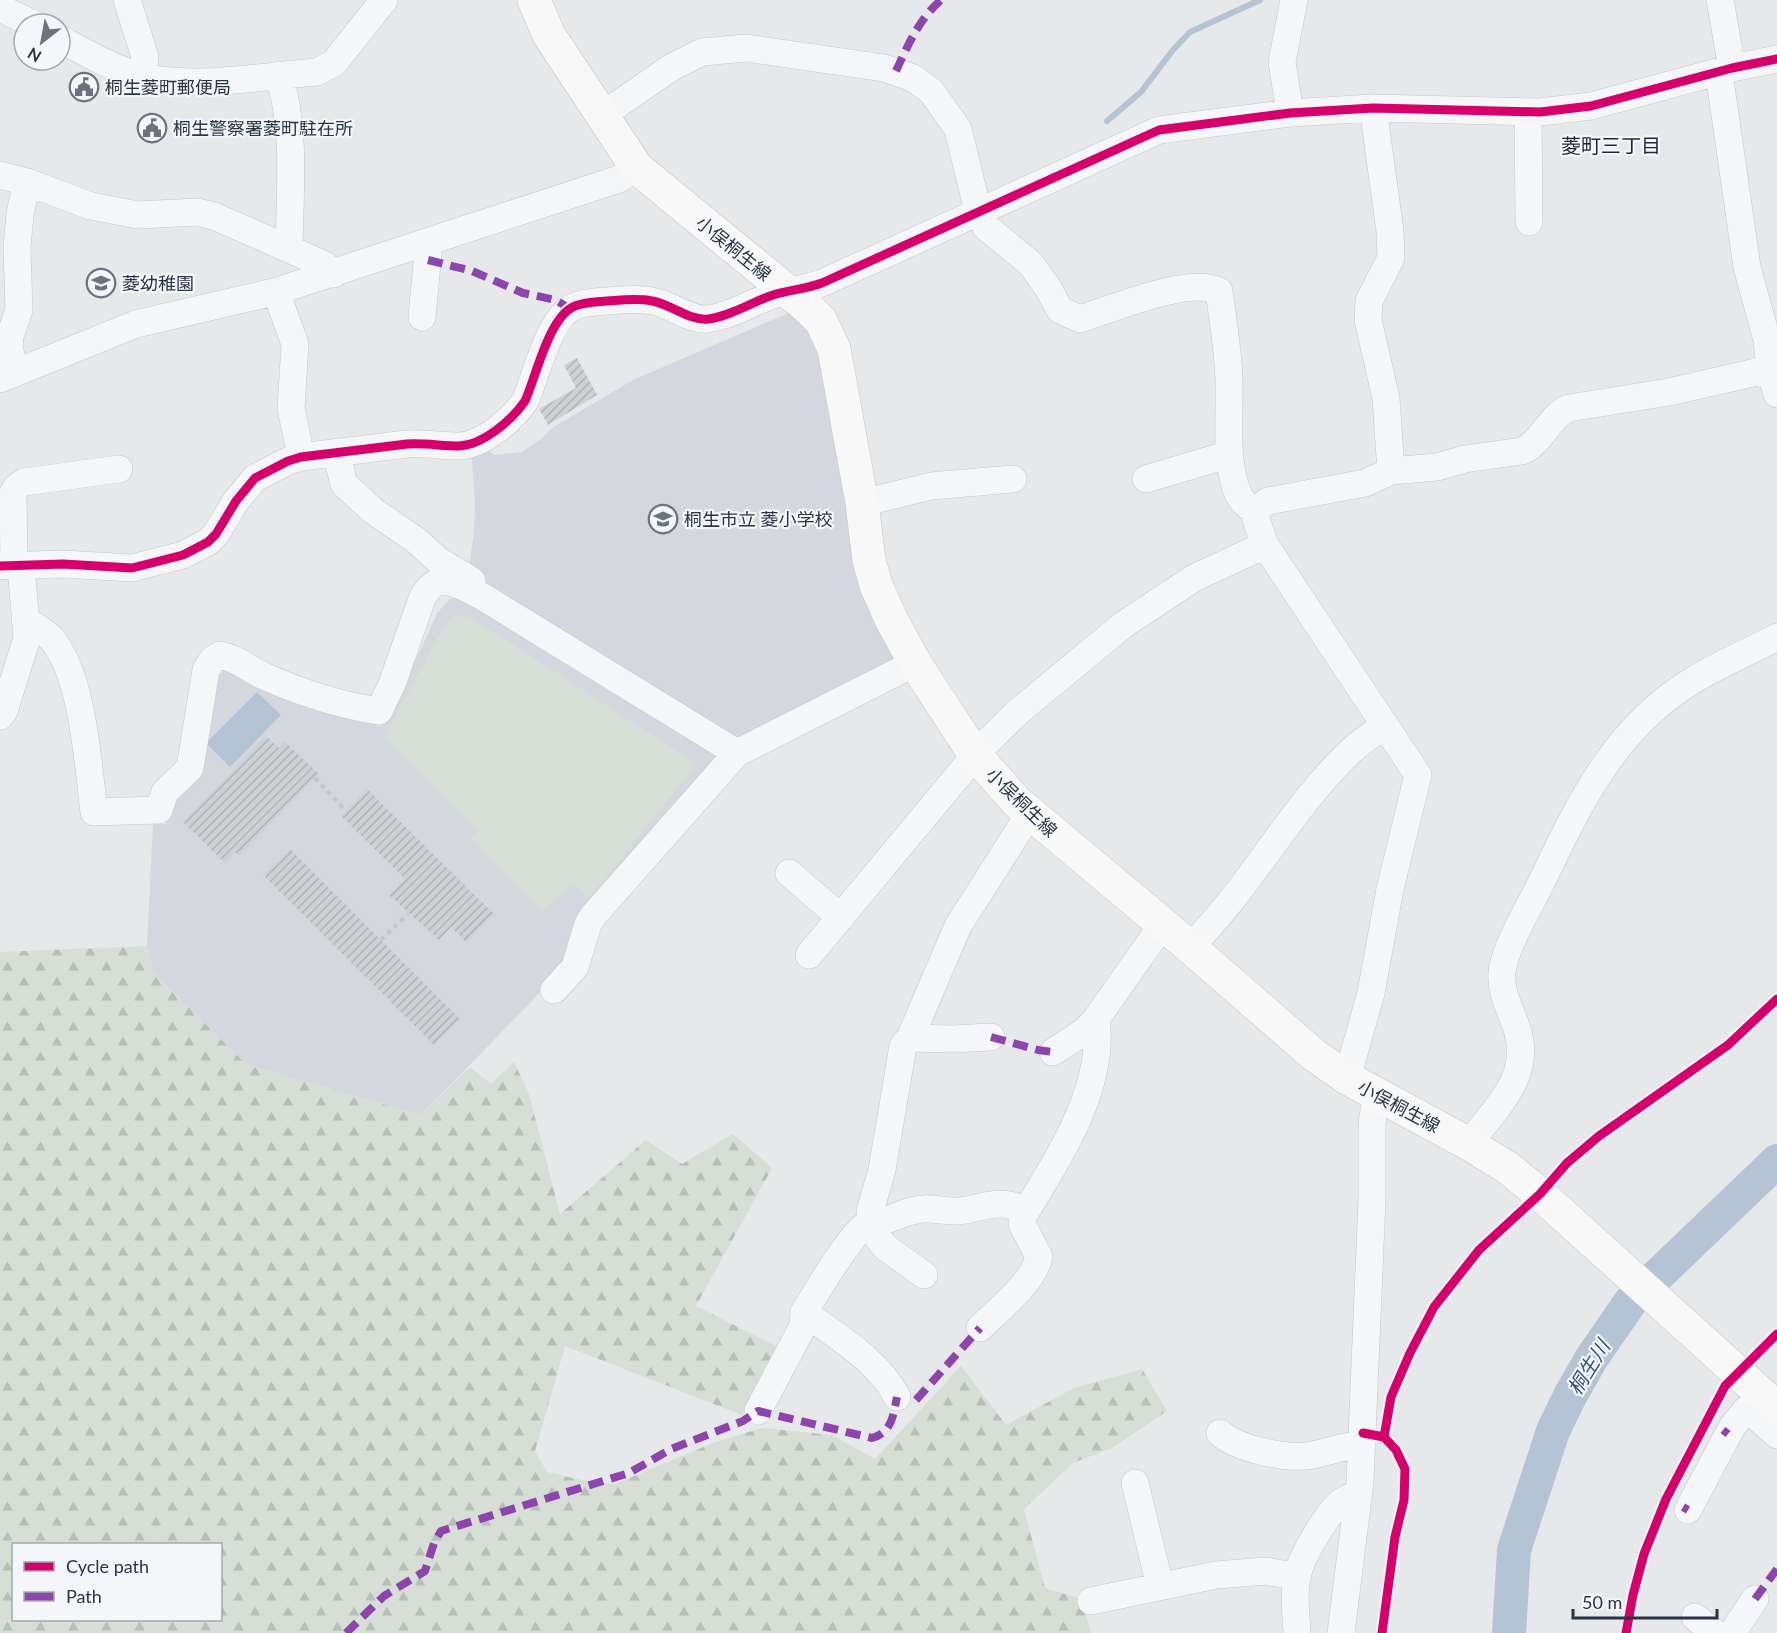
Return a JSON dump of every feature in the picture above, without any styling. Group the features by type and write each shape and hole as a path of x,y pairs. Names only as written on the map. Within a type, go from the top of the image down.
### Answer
{"main road":[{"name":"小俣桐生線","path":"534,0 549,35 637,168 822,321 834,349 872,572 891,619 915,663 975,755 1017,802 1190,947 1301,1045 1347,1078 1469,1144 1508,1168 1540,1194 1777,1408"}],"street":[{"path":"127,0 145,57 142,76"},
{"path":"72,45 99,60 142,76 204,82 317,72 334,63 384,0"},
{"path":"1290,113 1282,62 1294,0"},
{"path":"1255,510 1268,501 1365,483 1391,471 1437,467 1465,459 1522,451 1531,447 1561,412 1569,408 1669,392 1775,386 1767,340 1748,267 1720,0"},
{"path":"601,116 672,67 702,52 746,48 890,69 924,84 958,129 975,199 986,227 1031,264 1060,310 1080,319 1177,289 1214,288 1219,291 1229,376 1230,454 1233,478 1241,499 1255,510"},
{"path":"12,566 63,564 132,568 183,555 208,542 216,534 236,501 255,478 288,460 336,452 424,443 469,445 482,438 499,427 519,409 530,391 552,333 560,319 574,306 631,299 654,301 697,318 708,319 822,283 1159,130 1290,113 1373,108 1528,112 1591,106 1777,59"},
{"path":"279,75 284,90 291,152 289,248"},
{"path":"1373,108 1390,231 1391,258 1369,301 1368,320 1386,398 1391,471"},
{"path":"1528,112 1529,222"},
{"path":"27,182 20,214 17,247 19,310 10,336 7,376 136,324 274,292 334,274 619,179 637,168"},
{"path":"0,175 27,182 91,206 138,215 196,212 214,216 323,264 334,274"},
{"path":"422,316 428,253 426,243"},
{"path":"274,292 295,344 291,408 302,457"},
{"path":"336,452 344,484 372,510 438,560 478,586 501,608"},
{"path":"1146,479 1230,454"},
{"path":"0,716 4,711 27,638 25,619 12,566 13,493 24,482 119,469"},
{"path":"862,503 931,486 1013,479"},
{"path":"1255,510 1256,519 1266,544 1418,776 1390,888 1371,993 1347,1078"},
{"path":"810,956 975,755 1019,711 1123,625 1194,578 1266,544"},
{"path":"25,619 51,638 59,650 78,696 94,812 159,810 165,792 190,768 206,670 212,660 220,655 231,657 257,673 299,692 379,711 392,684 423,596 431,586 447,581 466,588 501,608 737,753"},
{"path":"1469,1144 1501,1103 1519,1070 1520,1043 1502,982 1506,954 1571,822 1599,771 1630,732 1671,696 1692,681 1777,637"},
{"path":"554,990 575,967 588,924 593,916 737,753 915,663"},
{"path":"1190,947 1204,934 1306,801 1352,750 1385,725"},
{"path":"924,1275 885,1247 875,1234 870,1222 870,1211 882,1170 903,1046 910,1038 958,926 1030,813"},
{"path":"789,873 841,918"},
{"path":"1053,1052 1085,1031 1096,1019 1163,924"},
{"path":"980,1328 1032,1275 1038,1263 1039,1257 1022,1224 1022,1218 1060,1157 1079,1116 1095,1067 1098,1030 1096,1019"},
{"path":"910,1038 991,1037"},
{"path":"1341,1633 1362,1445 1372,1200 1372,1124 1377,1094"},
{"path":"758,1411 802,1326 804,1312 856,1233 870,1222 882,1222 905,1212 933,1208 944,1212 985,1205 1015,1205 1026,1211"},
{"path":"804,1312 869,1361 890,1385 897,1398"},
{"path":"1688,1510 1732,1427 1746,1410 1777,1435"},
{"path":"1220,1433 1227,1440 1238,1444 1287,1456 1306,1456 1349,1445 1362,1445"},
{"path":"1135,1483 1160,1587"},
{"path":"1297,1633 1295,1602 1297,1578 1305,1555 1338,1503 1358,1495"},
{"path":"1091,1601 1216,1575 1266,1571 1297,1578"},
{"path":"1732,1633 1755,1599"}],"path":[{"path":"315,778 346,811"},
{"path":"381,940 408,914"}],"shaded area":[{"name":"桐生市立 菱小学校","path":"791,312 810,329 819,350 895,660 744,738 733,738 468,575 474,531 475,500 471,451 483,447 494,455 522,452 552,428 633,380"},
{"path":"451,598 476,601 720,756 563,964 533,1000 421,1115 247,1065 153,972 147,946 153,824 166,824 170,800 212,681 230,666 373,722 379,727 420,651 437,613"}],"green space":[{"path":"455,615 469,617 500,636 697,764 589,898 573,884 542,911 471,838 478,830 384,738 444,626"},
{"path":"147,946 153,972 247,1065 421,1115 470,1067 491,1084 514,1062 529,1094 560,1214 646,1140 682,1164 733,1134 772,1168 696,1306 780,1348 742,1415 565,1346 535,1451 547,1472 581,1480 615,1484 713,1443 762,1428 832,1435 875,1459 961,1366 1006,1425 1074,1388 1142,1369 1167,1411 1112,1448 1073,1463 1024,1509 1045,1588 1082,1599 1091,1633 0,1633 0,952"}],"water":[{"path":"257,692 281,715 230,767 206,743"}],"building":[{"path":"577,358 597,395 548,425 539,409 576,388 564,365"},
{"path":"266,736 279,748 285,742 319,774 239,856 235,852 225,863 183,822"},
{"path":"367,789 494,914 466,942 451,927 439,940 389,895 405,879 341,816"},
{"path":"290,849 460,1019 434,1045 263,875"}],"waterway":[{"path":"1107,121 1141,92 1190,32 1260,0"},
{"name":"桐生川","path":"1509,1633 1514,1550 1553,1431 1591,1359 1631,1301 1777,1161"}],"marked path":[{"path":"896,71 920,24 941,0"},
{"path":"428,260 472,271 523,293 556,300 570,309"},
{"path":"991,1037 1053,1052"},
{"path":"916,1400 980,1328"},
{"path":"346,1633 384,1596 425,1571 434,1543 441,1531 629,1473 671,1449 743,1421 758,1411 872,1438 884,1432 888,1427 893,1417 897,1397"},
{"path":"1723,1430 1728,1434"},
{"path":"1683,1507 1688,1510"},
{"path":"1755,1599 1777,1569"}],"cycle path":[{"path":"0,566 63,564 132,568 183,555 208,542 216,534 236,501 255,478 288,461 301,457 407,444 468,445 487,436 513,416 525,401 551,334 566,312 575,306 595,302 641,300 659,303 701,319 725,315 773,295 822,283 1159,130 1290,113 1373,108 1540,112 1591,106 1732,68 1777,59"},
{"path":"1384,1437 1391,1397 1410,1353 1434,1307 1479,1250 1540,1194 1567,1163 1599,1136 1728,1045 1777,999"},
{"path":"1626,1633 1644,1554 1666,1499 1725,1386 1777,1334"},
{"path":"1363,1433 1384,1437 1396,1450 1405,1469 1404,1500 1395,1537 1382,1633"}],"place":[{"name":"桐生菱町郵便局","path":"84,87"},
{"name":"桐生警察署菱町駐在所","path":"152,128"},
{"name":"菱幼稚園","path":"101,283"},
{"name":"桐生市立 菱小学校","path":"663,519"}],"district":[{"name":"菱町三丁目","path":"1611,145"}]}
